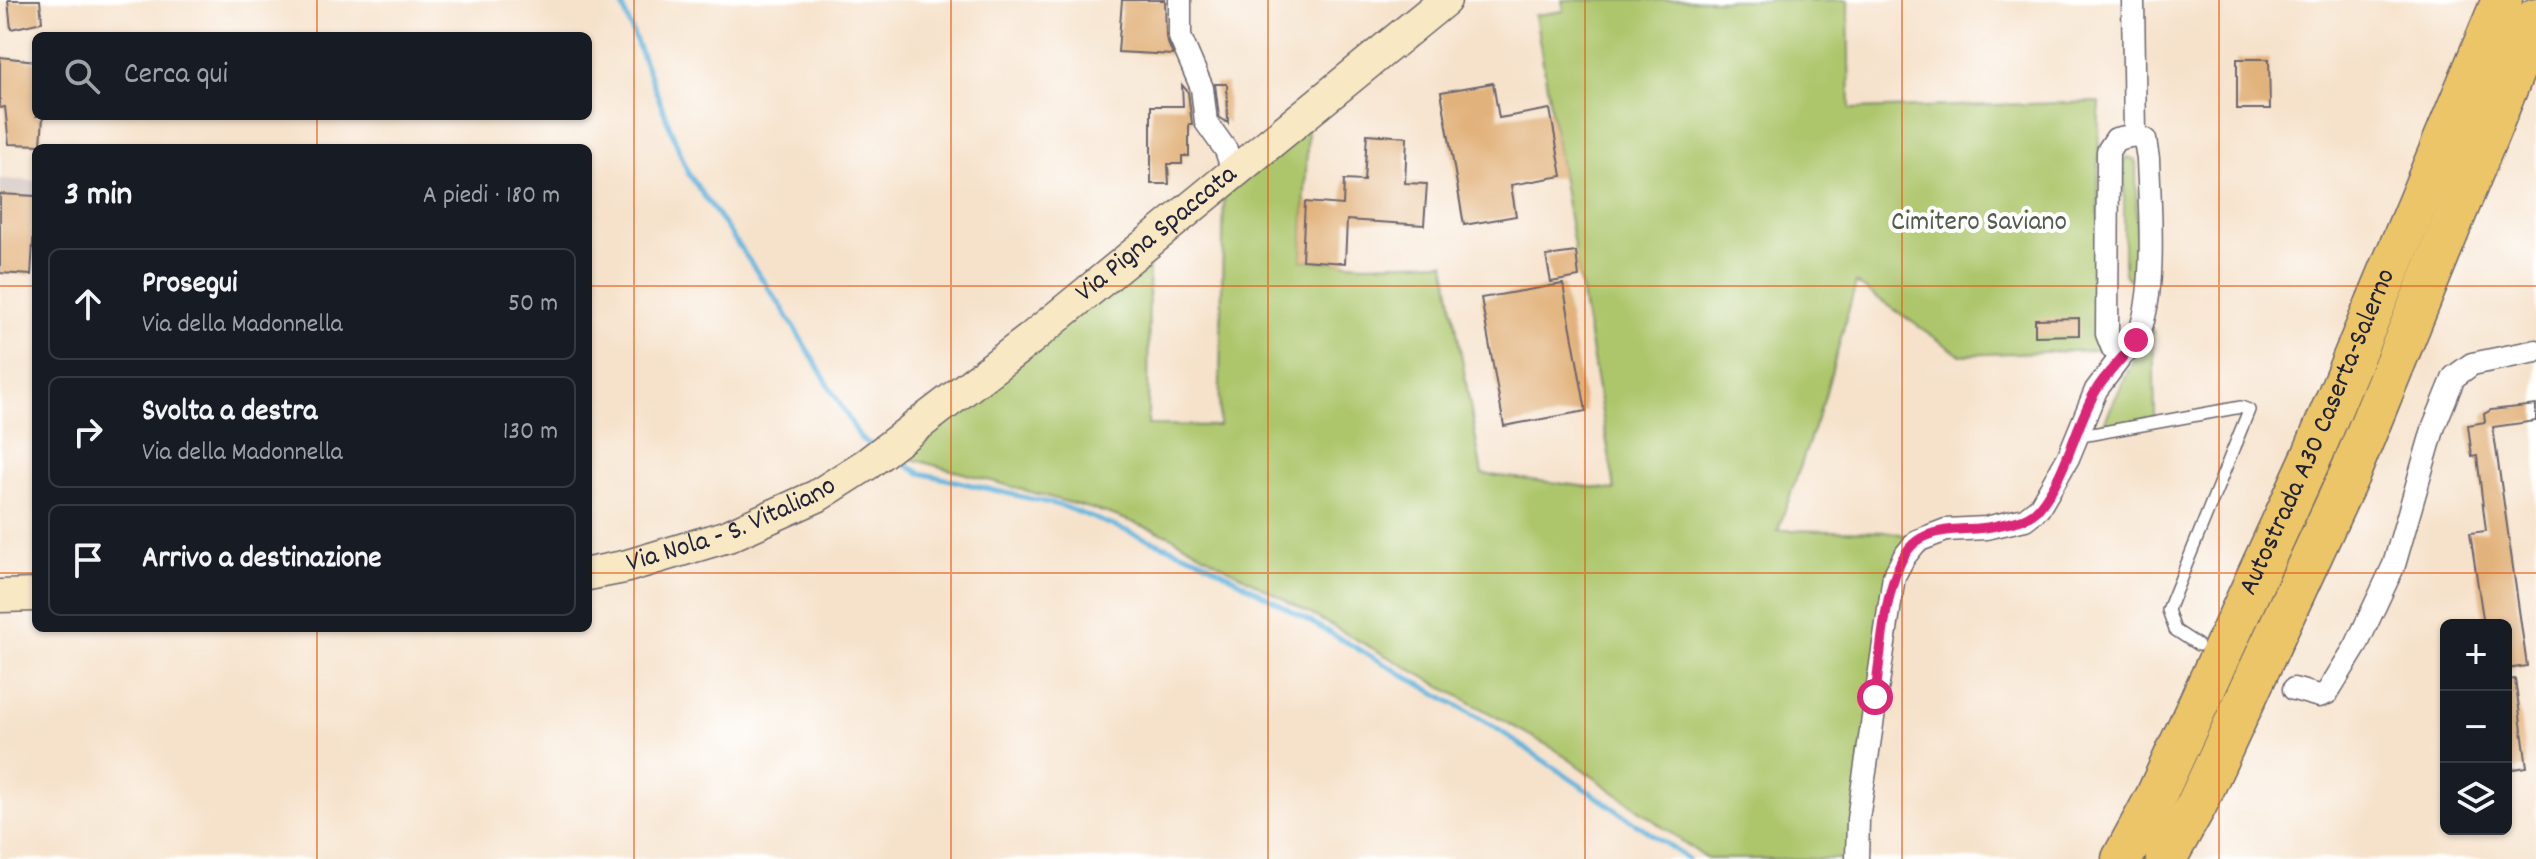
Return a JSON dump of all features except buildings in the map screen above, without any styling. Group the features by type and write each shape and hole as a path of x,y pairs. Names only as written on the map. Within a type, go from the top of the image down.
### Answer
{"highway":[{"name":"Autostrada A30 Caserta-Salerno","path":"2122,859 2155,798 2313,454 2502,0"},
{"name":"Autostrada A30 Caserta-Salerno","path":"2166,859 2197,804 2350,473 2536,18"}],"main road":[{"name":"Via Pigna Spaccata","path":"867,464 1029,340 1445,0"},
{"name":"Via Nola - S. Vitaliano","path":"592,573 624,567 728,536 817,496 867,464"},
{"path":"0,596 32,595"}],"street":[{"path":"1180,0 1180,37 1202,88 1206,122 1230,162 1229,178"},
{"path":"2133,0 2135,135"},
{"path":"1857,859 1858,819 1870,727 1894,576 1899,566 1917,541 1946,530 1986,528 2025,519 2039,508 2076,437 2096,390 2123,354 2140,331 2149,280 2148,159 2145,140 2135,135 2116,139 2108,151 2107,334 2110,345 2123,354"},
{"path":"2294,689 2319,696 2327,693 2356,646 2394,565 2434,426 2454,377 2472,364 2536,351"}],"lane":[{"path":"2076,437 2241,407 2249,410 2168,610 2175,630 2198,645"}],"shaded area":[{"path":"0,179 32,181 32,214 0,213"}],"green space":[{"name":"Cimitero Saviano","path":"1562,0 1848,0 1850,109 2099,102 2097,350 1960,355 1856,283 1824,399 1778,530 1891,532 1911,537 1847,859 1707,859 1556,750 1168,535 1110,514 912,459 900,451 1149,255 1148,425 1219,426 1224,192 1308,126 1302,260 1365,264 1445,262 1482,474 1615,490 1535,15 1564,11"},
{"path":"2127,157 2136,160 2137,274 2129,279 2124,274 2124,161"},
{"path":"2153,331 2155,417 2102,427 2144,337"}],"waterway":[{"path":"620,0 688,173 783,309 861,439 873,446"},
{"path":"892,457 920,473 1062,506 1202,560 1493,726 1688,859"}],"route":[{"path":"1875,697 1894,576 1904,557 1917,541 1946,530 1986,528 2025,519 2039,508 2068,458 2096,390 2136,340"}]}
